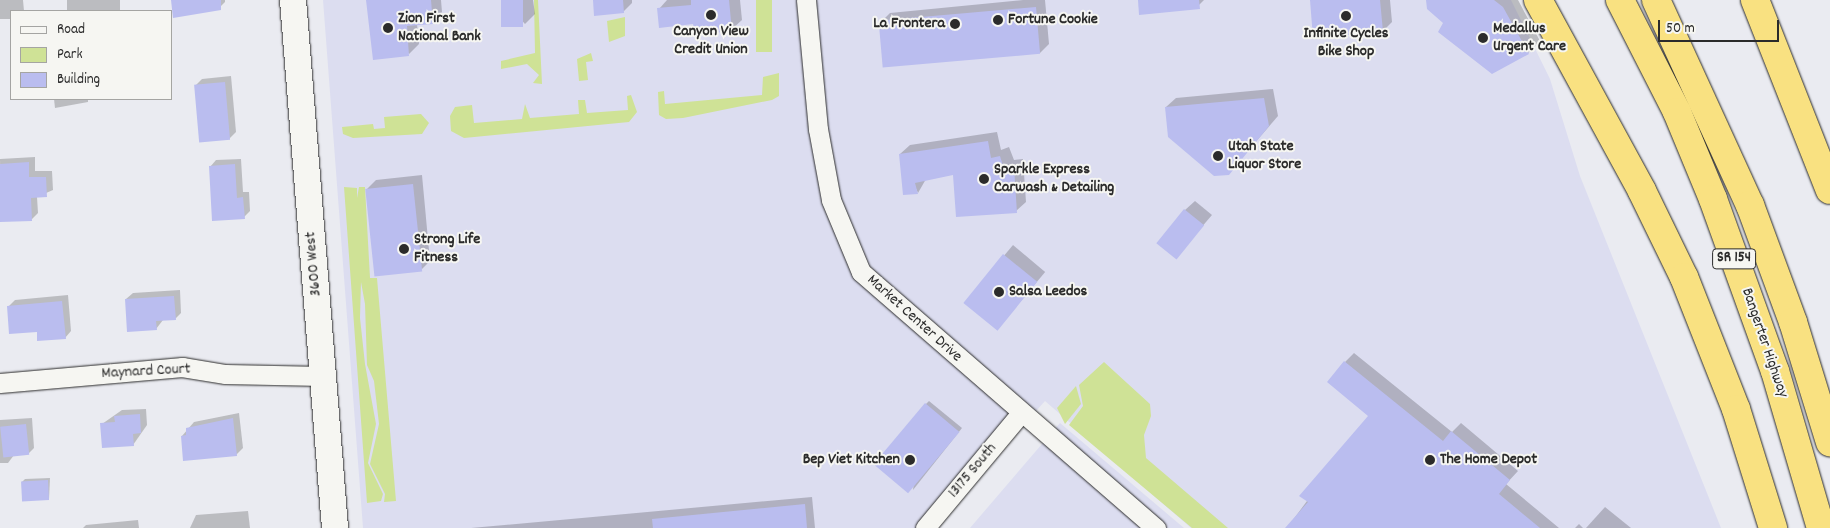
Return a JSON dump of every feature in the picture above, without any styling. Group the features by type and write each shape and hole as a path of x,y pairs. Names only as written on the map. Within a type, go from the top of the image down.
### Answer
{"highway":[{"path":"1538,0 1642,191 1684,277 1736,409 1773,528"},
{"name":"Bangerter Highway","path":"1620,0 1677,112 1713,199 1775,371 1821,528"},
{"name":"Bangerter Highway","path":"1656,0 1750,205 1793,322 1830,442"},
{"path":"1755,0 1810,135 1830,190"},
{"path":"1771,0 1810,135"}],"main road":[{"name":"3600 West","path":"292,0 335,528"}],"street":[{"name":"Market Center Drive","path":"806,0 818,129 831,200 861,272 1020,414 1156,528"},
{"name":"Maynard Court","path":"0,383 182,368 225,374 323,376"},
{"name":"13175 South","path":"925,528 1020,414"}],"shaded area":[{"path":"323,0 1511,0 1550,79 1580,176 1721,528 1191,528 1045,401 931,528 363,528"},
{"path":"1060,423 1184,528 970,528"}],"green space":[{"path":"534,0 538,0 542,84 533,83 539,75 527,64 501,69 501,61 535,53"},
{"path":"756,0 772,0 772,52 756,52"},
{"path":"625,17 625,36 609,42 607,21"},
{"path":"591,53 593,61 586,62 588,80 579,81 577,59"},
{"path":"779,73 779,96 772,100 683,118 666,119 659,115 658,92 664,91 665,104 762,95 763,77"},
{"path":"631,95 637,112 629,122 464,138 451,131 450,116 455,107 472,105 474,123 522,119 525,104 530,118 579,114 578,100 585,100 587,113 628,110 627,96"},
{"path":"421,114 429,123 422,134 353,138 343,134 342,127 373,124 374,129 385,128 384,117"},
{"path":"344,187 357,188 357,198 359,187 365,187 370,278 377,278 396,501 384,502 385,494 370,464 379,424 374,381 367,365 365,304 361,282 360,318 365,364 376,424 368,463 383,494 381,501 367,503"},
{"path":"1104,362 1150,404 1151,416 1144,435 1146,458 1228,528 1192,528 1069,425 1083,406 1079,385"},
{"path":"1076,386 1081,404 1065,424 1057,408"}],"building":[{"path":"171,0 221,0 221,10 173,18"},
{"name":"Zion First National Bank","path":"366,0 431,0 433,24 407,26 409,56 373,60"},
{"path":"501,0 523,0 523,27 501,27"},
{"path":"593,0 623,0 624,13 594,16"},
{"name":"Canyon View Credit Union","path":"691,0 729,0 732,31 694,35 693,24 659,28 657,8 691,5"},
{"path":"1138,0 1199,0 1200,9 1139,15"},
{"name":"Infinite Cycles Bike Shop","path":"1310,0 1380,0 1383,32 1313,38"},
{"name":"Medallus Urgent Care","path":"1426,0 1494,0 1503,7 1529,54 1492,74 1438,32 1443,23 1427,9"},
{"path":"1036,7 1040,54 883,68 879,21"},
{"path":"225,82 230,140 199,142 194,85"},
{"name":"Utah State Liquor Store","path":"1264,98 1269,126 1229,175 1214,176 1168,137 1165,107"},
{"name":"Sparkle Express Carwash & Detailing","path":"988,141 991,158 1000,156 1004,169 1014,167 1017,213 956,217 953,175 915,183 918,194 903,195 899,154"},
{"path":"29,162 29,177 46,177 47,197 31,198 32,221 0,222 0,164"},
{"path":"235,164 237,198 243,197 245,219 212,221 209,166"},
{"path":"413,184 422,272 374,277 365,189"},
{"path":"1184,209 1204,225 1177,260 1156,243"},
{"name":"Salsa Leedos","path":"1003,254 1037,282 998,331 963,303"},
{"path":"174,296 176,320 156,321 157,330 127,332 125,299"},
{"path":"62,301 66,339 37,341 37,332 9,334 7,306"},
{"name":"The Home Depot","path":"1344,361 1443,441 1451,431 1510,480 1499,494 1540,528 1285,528 1308,502 1299,496 1368,416 1327,382"},
{"path":"925,403 959,432 908,493 874,464"},
{"path":"140,414 141,433 133,434 134,446 102,448 100,423 115,422 114,416"},
{"path":"233,418 237,456 183,461 181,436 186,435 186,428"},
{"path":"26,424 29,455 3,458 0,427"},
{"path":"48,480 49,500 22,501 21,481"},
{"path":"805,504 807,528 653,528 652,519"}],"place":[{"name":"Canyon View Credit Union","path":"711,15"},
{"name":"Infinite Cycles Bike Shop","path":"1346,16"},
{"name":"Fortune Cookie","path":"998,20"},
{"name":"La Frontera","path":"955,24"},
{"name":"Zion First National Bank","path":"388,28"},
{"name":"Medallus Urgent Care","path":"1483,38"},
{"name":"Utah State Liquor Store","path":"1218,156"},
{"name":"Sparkle Express Carwash & Detailing","path":"984,179"},
{"name":"Strong Life Fitness","path":"404,249"},
{"name":"Salsa Leedos","path":"999,292"},
{"name":"Bep Viet Kitchen","path":"910,460"},
{"name":"The Home Depot","path":"1430,460"}]}
